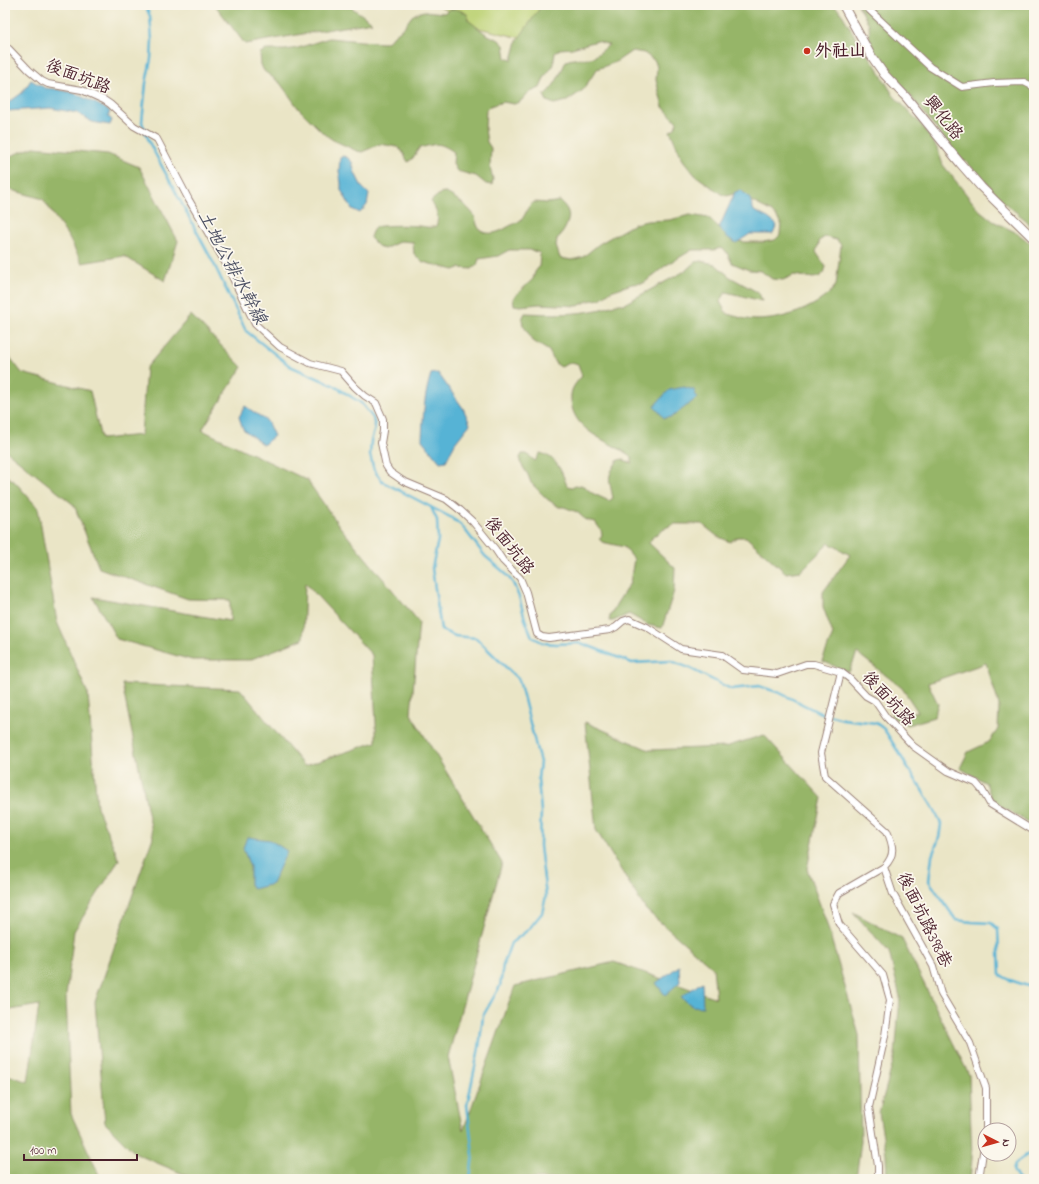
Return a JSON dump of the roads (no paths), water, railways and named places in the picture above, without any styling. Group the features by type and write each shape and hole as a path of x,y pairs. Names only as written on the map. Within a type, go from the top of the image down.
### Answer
{"street":[{"name":"興化路","path":"843,5 870,54 884,74 906,97 981,187 1034,239"},
{"path":"864,5 930,67 962,87 994,83 1024,82 1034,87"},
{"name":"後面坑路","path":"5,48 9,49 42,81 48,84 82,90 104,100 142,131 154,137 160,145 189,200 226,264 255,324 286,350 310,363 341,371 364,396 376,403 383,420 381,443 386,466 390,472 403,481 446,499 473,522 503,561 520,578 526,592 537,634 542,637 549,638 587,634 610,630 623,621 629,619 647,627 681,649 722,655 743,670 777,674 806,664 814,664 841,672 866,696 875,701 886,717 913,746 948,771 976,783 990,804 1034,831"},
{"name":"後面坑路398巷","path":"841,672 821,753 825,776 887,831 892,843 890,861 884,867 893,894 933,966 941,994 970,1043 986,1088 986,1122"},
{"path":"878,1179 878,1166 869,1107 885,1036 890,1000 884,975 839,924 833,904 839,893 884,867"},
{"path":"979,1179 981,1162"}],"water":[{"path":"31,80 45,88 74,93 110,111 108,116 112,120 110,125 92,122 77,113 50,108 8,111 5,105 22,93"},
{"path":"343,156 352,162 355,173 362,187 369,194 367,205 360,213 352,209 341,190 339,171 340,158"},
{"path":"741,190 750,199 754,211 768,218 777,225 773,234 750,234 736,243 727,237 719,228 735,192"},
{"path":"438,373 463,408 470,424 455,443 446,461 440,462 422,440 424,406 427,390 431,374"},
{"path":"684,387 694,390 697,398 672,417 664,418 654,406 669,390"},
{"path":"245,406 267,421 274,436 263,445 243,429 239,417"},
{"path":"247,837 270,840 287,851 272,884 253,889 250,885 250,867 243,848"},
{"path":"679,966 680,982 665,995 656,983"},
{"path":"702,982 703,1007 692,1006 681,997"}],"waterway":[{"name":"土地公排水幹線","path":"145,5 150,16 152,40 151,59 146,83 142,122 150,144 214,264 246,331 290,366 333,385 361,403 373,418 375,428 371,441 370,455 374,470 383,482 452,518 462,526 485,556 505,573 513,583 532,637 544,643 581,643 632,663 671,661 689,668 731,689 759,686 780,693 818,712 843,719 876,723 884,729 935,811 941,824 939,838 932,856 929,881 956,920 991,923 998,929 1000,975 1034,988"},
{"path":"431,507 437,520 438,540 432,568 441,630 455,636 476,638 519,680 540,762 538,779 541,811 540,846 546,896 542,913 528,930 511,943 503,965 500,986 483,1016 479,1048 467,1105 473,1154 470,1179"},
{"name":"土地公排水幹線","path":"1018,1179 1013,1170 1015,1164 1034,1149"}],"place":[{"name":"外社山","path":"807,51"}]}
